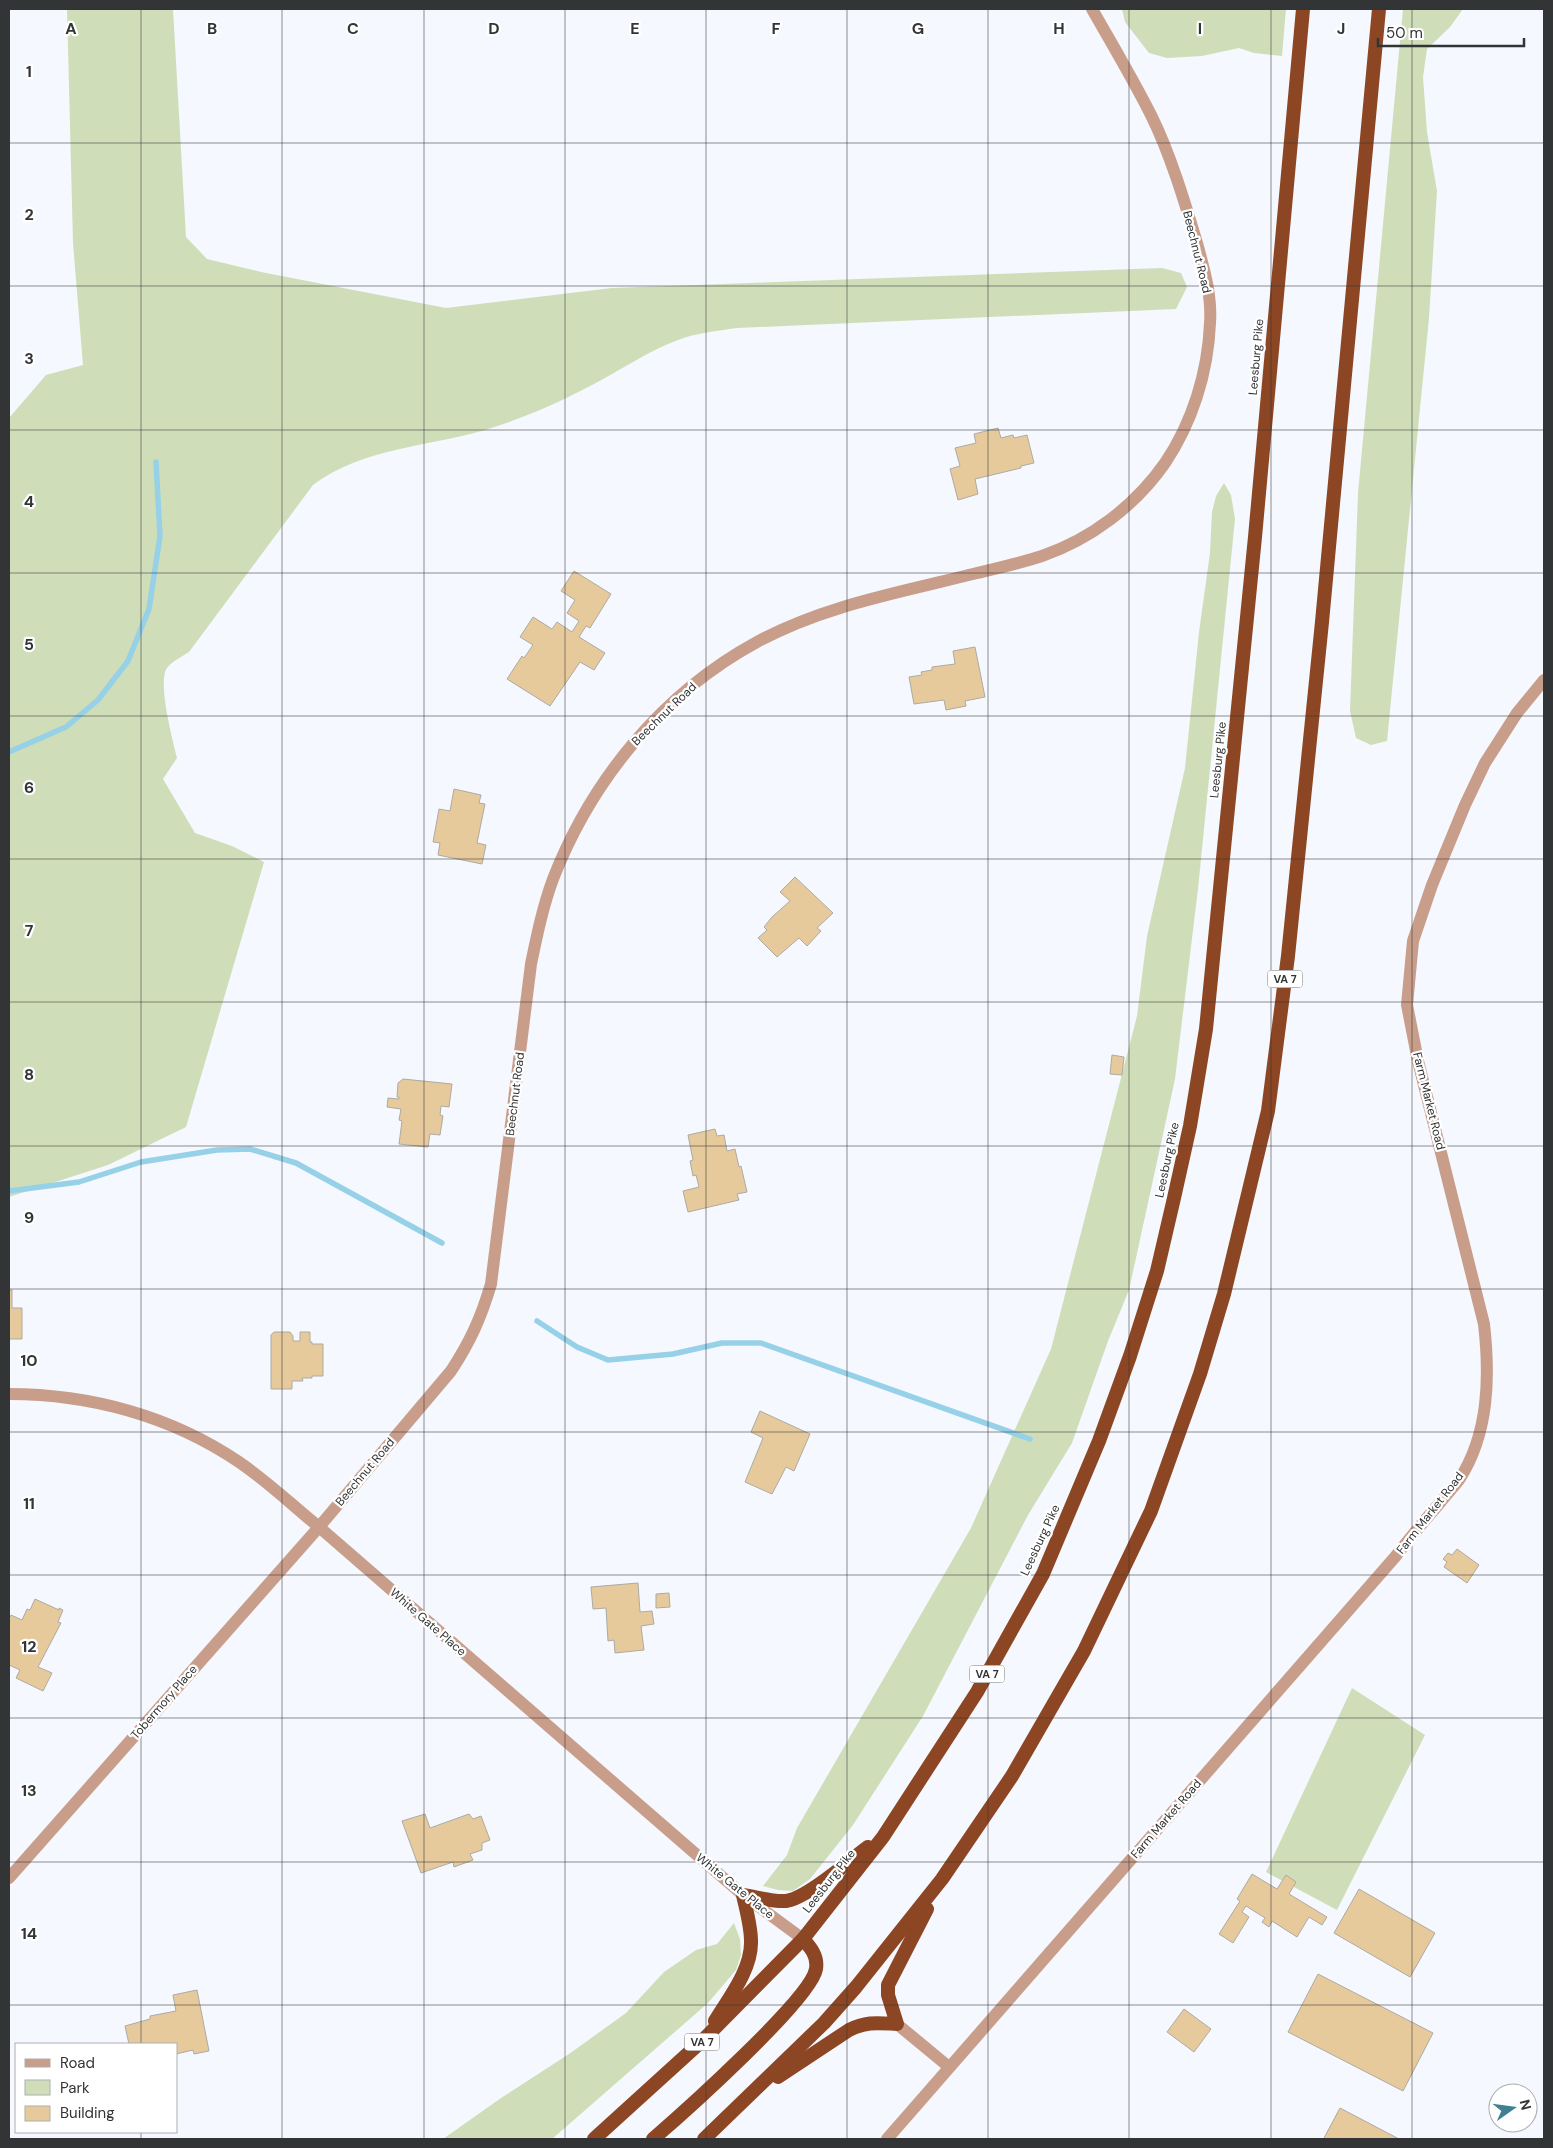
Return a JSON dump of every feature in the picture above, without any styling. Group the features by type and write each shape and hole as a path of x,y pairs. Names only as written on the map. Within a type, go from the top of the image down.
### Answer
{"highway":[{"name":"Leesburg Pike","path":"594,2139 703,2040 803,1939 882,1837 977,1692 1043,1574 1099,1441 1130,1356 1156,1270 1174,1198 1190,1126 1206,1029 1255,537 1303,9"},
{"name":"VA 7","path":"704,2139 752,2095 856,1988 942,1879 1012,1776 1084,1651 1151,1511 1200,1374 1224,1294 1268,1110 1288,956 1322,622 1379,9"},
{"path":"703,2040 741,1977 748,1959 752,1941 743,1895 775,1901 788,1900 803,1895 882,1837"},
{"path":"752,2095 849,2030 869,2022 897,2024 888,1995 888,1986 942,1879"},
{"path":"653,2139 747,2051 780,2018 810,1983 816,1970 817,1958 803,1939"}],"street":[{"name":"Beechnut Road","path":"318,1527 451,1371 468,1345 482,1317 491,1284 530,964 540,918 552,881 570,837 594,796 620,758 646,728 680,696 717,667 757,642 799,622 843,606 1043,556 1074,542 1104,525 1132,501 1156,476 1176,446 1192,416 1206,359 1211,321 1207,284 1187,208 1153,118 1092,9"},
{"name":"Farm Market Road","path":"887,2139 1395,1557 1458,1480 1471,1456 1482,1424 1487,1393 1488,1361 1484,1324 1418,1061 1407,1005 1412,950 1413,941 1432,885 1465,805 1485,764 1517,713 1544,680"},
{"name":"White Gate Place","path":"9,1394 50,1395 91,1401 130,1411 168,1424 204,1441 238,1461 268,1483 743,1895 803,1939"},
{"name":"Tobermory Place","path":"9,1878 318,1527"},
{"path":"897,2024 949,2067"}],"green space":[{"path":"67,9 173,9 186,237 207,259 261,272 446,308 612,288 1162,268 1181,273 1187,287 1176,309 737,328 699,334 678,340 656,350 581,391 499,426 374,456 352,463 313,485 189,652 174,661 167,668 164,675 169,726 177,758 163,779 195,833 232,846 264,862 186,1127 108,1165 9,1197 9,418 46,375 83,365 73,243"},
{"path":"1122,9 1286,9 1282,56 1254,53 1239,48 1202,56 1167,58 1149,53 1125,22"},
{"path":"1403,9 1463,9 1450,27 1427,49 1423,77 1427,132 1437,191 1429,318 1387,741 1371,745 1356,738 1350,711 1358,493"},
{"path":"1224,483 1231,495 1235,519 1198,889 1175,1079 1129,1290 1108,1341 1072,1443 1028,1515 923,1716 853,1825 810,1879 793,1891 763,1886 787,1855 797,1828 971,1528 1051,1349 1137,1016 1147,936 1185,768 1199,632 1210,553 1212,512 1216,496"},
{"path":"1352,1688 1425,1735 1337,1910 1266,1872"},
{"path":"734,1923 740,1939 741,1955 736,1970 708,2003 552,2139 443,2139 626,2013 664,1972 696,1950 717,1944"}],"building":[{"path":"998,428 1001,438 1013,435 1014,438 1027,435 1034,463 975,479 978,494 958,500 950,469 960,466 955,448 976,443 974,434"},
{"path":"574,571 611,594 590,628 586,626 579,637 605,653 594,670 580,662 550,706 507,679 522,656 524,658 533,645 520,637 533,617 552,629 557,622 572,632 579,621 567,613 575,600 561,591"},
{"path":"975,647 985,697 965,701 966,706 946,710 944,700 914,704 909,677 922,675 921,672 932,670 932,667 955,664 953,651"},
{"path":"454,789 481,795 479,803 485,804 477,843 486,845 482,864 438,855 440,843 433,842 439,809 450,811"},
{"path":"795,877 833,913 817,928 821,931 807,946 799,938 777,957 758,938 767,930 764,927 772,917 790,901 780,892"},
{"path":"1112,1055 1124,1057 1122,1075 1110,1074"},
{"path":"403,1079 452,1084 449,1107 441,1106 440,1115 443,1116 440,1135 430,1134 428,1147 399,1144 402,1121 399,1120 401,1109 387,1107 388,1098 399,1099 397,1097 398,1083"},
{"path":"715,1129 717,1136 724,1135 727,1151 735,1149 747,1192 737,1194 739,1200 688,1212 683,1191 699,1187 696,1175 693,1176 690,1161 693,1160 688,1135"},
{"path":"9,1290 12,1290 12,1308 22,1308 22,1339 9,1339"},
{"path":"274,1332 290,1332 293,1336 293,1341 300,1341 300,1332 310,1332 310,1342 312,1344 323,1344 323,1376 302,1378 303,1381 292,1381 292,1389 271,1389 271,1335"},
{"path":"760,1411 810,1434 794,1471 786,1467 772,1494 745,1482 763,1438 751,1432"},
{"path":"1457,1549 1479,1565 1467,1583 1444,1567 1447,1562 1443,1559 1448,1553 1452,1555"},
{"path":"638,1583 640,1612 652,1611 654,1624 641,1626 644,1650 615,1653 614,1640 608,1641 606,1608 593,1609 591,1587"},
{"path":"669,1593 670,1607 656,1608 656,1594"},
{"path":"35,1599 63,1610 58,1622 61,1623 38,1667 52,1673 43,1691 16,1678 20,1670 9,1665 9,1619 11,1615 22,1620 27,1609 30,1610"},
{"path":"425,1814 430,1828 469,1814 473,1819 481,1816 490,1840 482,1843 482,1850 470,1854 473,1860 454,1867 453,1862 421,1873 402,1821"},
{"path":"1252,1874 1277,1889 1286,1875 1296,1882 1289,1894 1327,1917 1322,1925 1309,1917 1297,1937 1272,1921 1269,1927 1262,1922 1265,1918 1246,1906 1242,1912 1249,1917 1233,1943 1219,1934 1240,1901 1237,1899"},
{"path":"1359,1889 1435,1933 1410,1977 1334,1933"},
{"path":"1318,1974 1433,2033 1403,2091 1288,2032"},
{"path":"197,1990 209,2051 194,2054 193,2050 178,2054 178,2043 129,2043 125,2026 150,2019 150,2016 176,2011 173,1995"},
{"path":"1184,2009 1211,2029 1194,2052 1167,2032"},
{"path":"1340,2108 1399,2139 1324,2138"}],"waterway":[{"path":"9,752 66,727 98,700 128,661 149,609 160,536 156,462"},
{"path":"9,1191 79,1182 141,1162 217,1150 250,1149 296,1163 442,1243"},
{"path":"537,1321 577,1347 608,1360 673,1354 722,1343 761,1343 1030,1439"}]}
